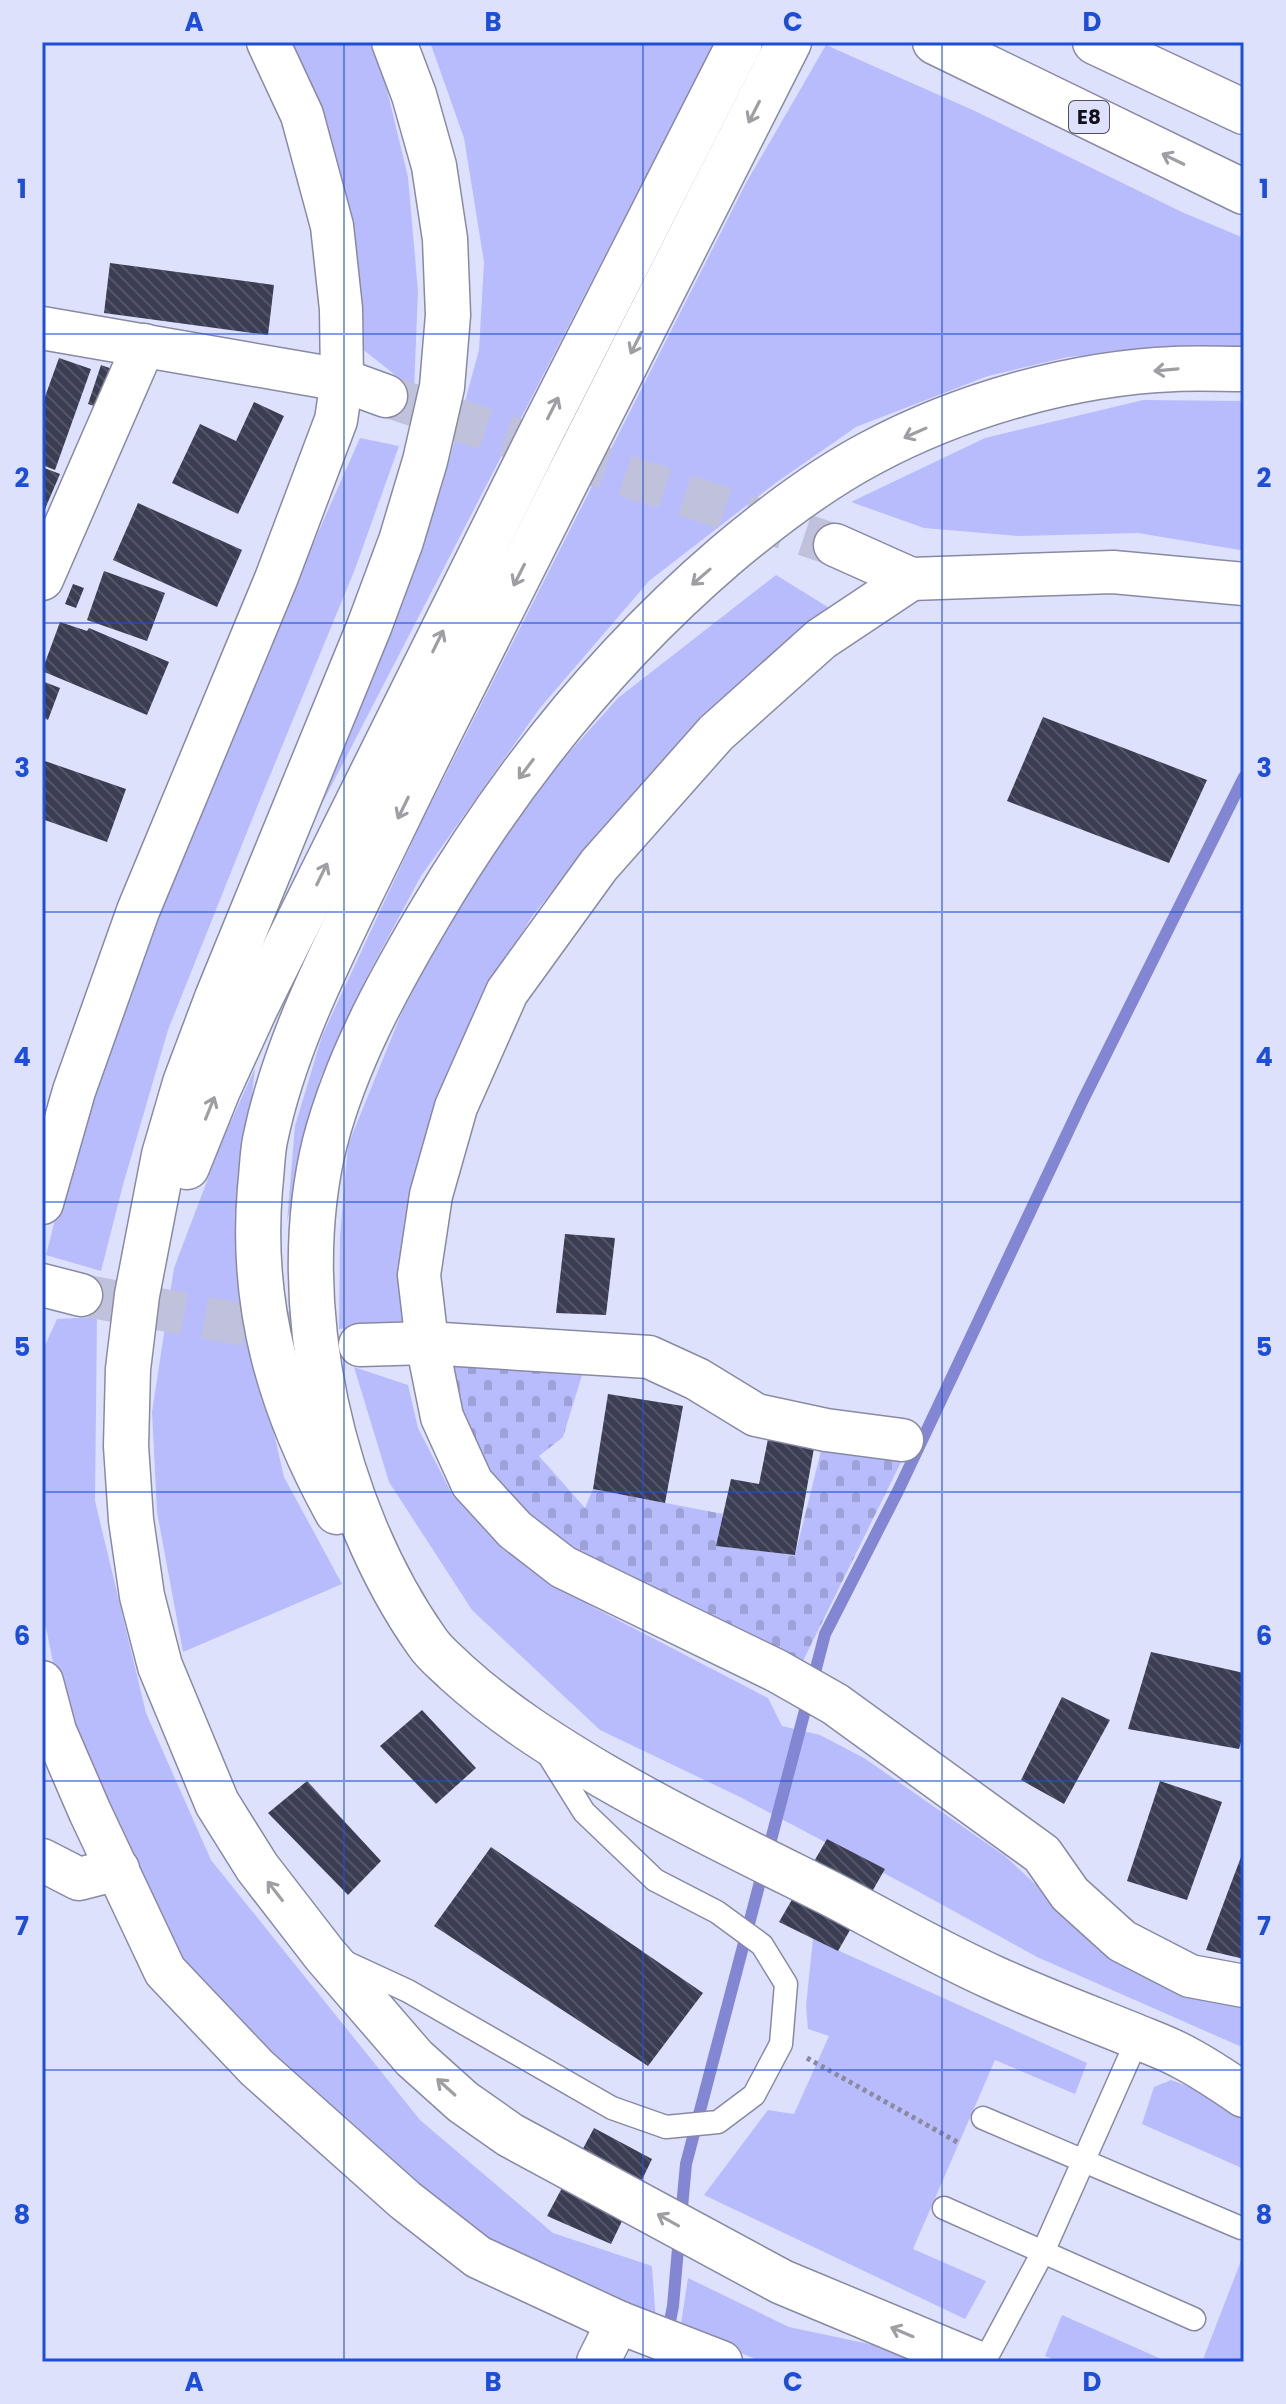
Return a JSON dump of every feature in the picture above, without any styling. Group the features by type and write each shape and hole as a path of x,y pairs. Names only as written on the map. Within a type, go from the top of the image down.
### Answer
{"highway":[{"path":"394,42 414,95 434,166 445,239 448,315 442,387 425,461 375,613 259,892 185,1083 164,1155 137,1295 128,1369 126,1446 131,1520 142,1596 160,1666 217,1803 257,1867 325,1955 414,2058 463,2102 510,2135 782,2282 974,2362"},
{"path":"128,1369 164,1232 218,1090 255,1009 536,442 740,42"},
{"path":"789,42 445,721 302,1018 264,1143 258,1213 260,1276 269,1339 286,1402 312,1467 387,1594 431,1648 482,1695 536,1736 662,1810 992,1977 1182,2056 1244,2075"},
{"name":"E8","path":"935,42 1244,192"},
{"path":"1095,42 1244,112"},
{"path":"1141,42 1244,91"},
{"path":"431,1648 378,1555 345,1473 314,1344 311,1270 315,1206 324,1145 344,1084 371,1021 447,884 496,809 550,736 612,663 677,597 807,491 887,445 945,419 1019,394 1091,379 1170,369 1244,369"},
{"path":"1182,2056 1244,2095"}],"street":[{"path":"42,1203 74,1091 138,911 281,565 336,420 342,380 341,309 332,226 302,115 268,42"},
{"path":"42,328 342,380 386,396"},
{"path":"42,579 144,345"},
{"path":"835,545 911,579 1113,572 1244,584"},
{"path":"911,579 821,639 716,733 599,865 507,992 456,1107 431,1195 419,1275 427,1343 442,1417 472,1483 515,1530 563,1567 777,1671 835,1704 1042,1854 1070,1894 1122,1941 1190,1976 1244,1986"},
{"path":"360,1345 427,1343 649,1357 697,1379 756,1415 826,1430 902,1440"},
{"path":"42,1682 55,1731 165,1971 257,2068 405,2200 478,2257 618,2322 721,2362"},
{"path":"42,1860 79,1879 118,1869"},
{"path":"598,2362 618,2322"}],"lane":[{"path":"325,1955 351,1963 408,1991 612,2108 666,2127 718,2122 754,2095 781,2044 786,1984 762,1945 717,1912 655,1880 584,1812 536,1736"},
{"path":"984,2362 1043,2252 1138,2038"},
{"path":"983,2118 1241,2228"},
{"path":"944,2208 1194,2319"}],"path":[{"path":"781,2044 959,2143"}],"green space":[{"path":"284,42 368,42 380,61 408,177 418,291 414,390 360,347"},
{"path":"430,42 715,42 322,804 441,490 479,350 484,262 464,138"},
{"path":"826,45 975,111 1184,213 1244,238 1244,346 1201,346 1068,357 988,376 856,427 777,482 649,581 540,708 421,876 370,971 320,1079 287,1222 295,1126 322,1036 420,825 746,183"},
{"path":"1143,400 1244,401 1244,549 1138,533 1019,536 924,528 851,502 985,438"},
{"path":"360,438 399,446 355,569 168,1030 101,1271 46,1255 91,1079 193,815"},
{"path":"776,575 831,609 725,702 626,801 533,915 480,1001 433,1111 407,1235 408,1323 339,1329 340,1236 348,1145 402,1012 463,894 525,802 618,698"},
{"path":"255,1068 237,1226 263,1385 284,1477 342,1584 183,1652 157,1512 152,1412 174,1268 223,1139"},
{"path":"97,1317 95,1501 146,1713 211,1860 420,2120 553,2233 652,2266 656,2323 494,2247 337,2117 164,1942 57,1682 42,1608 42,1352 57,1319"},
{"path":"446,1362 586,1362 563,1437 539,1456 585,1508 593,1489 723,1514 717,1546 795,1555 822,1447 905,1454 801,1665 606,1574 525,1518 490,1470 457,1409"},
{"path":"354,1367 408,1385 418,1428 451,1492 501,1548 591,1606 768,1698 782,1726 820,1735 864,1758 1005,1856 1057,1904 1244,2003 1244,2048 1037,1957 740,1797 600,1730 472,1610 389,1482"},
{"path":"813,1939 1087,2063 1075,2094 995,2060 913,2249 986,2281 965,2319 704,2195 768,2110 794,2114 829,2036 808,2029 806,2006"},
{"path":"1171,2080 1209,2094 1244,2116 1244,2169 1142,2124 1154,2087"},
{"path":"1244,2253 1244,2362 1202,2362"},
{"path":"688,2278 789,2327 888,2348 917,2362 764,2362 680,2330"},
{"path":"1062,2315 1168,2362 1061,2362 1045,2356"}],"building":[{"path":"110,263 274,285 268,335 104,313"},
{"path":"59,358 91,369 55,470 42,465 42,405"},
{"path":"101,365 118,371 106,410 88,404"},
{"path":"254,402 284,416 238,514 172,483 200,424 236,441"},
{"path":"42,467 60,474 42,516"},
{"path":"138,503 242,550 217,607 113,560"},
{"path":"104,571 165,593 147,641 87,620"},
{"path":"73,584 84,588 76,608 65,604"},
{"path":"60,622 87,631 89,628 169,662 147,715 42,671"},
{"path":"42,681 60,688 48,720 42,717"},
{"path":"1043,717 1207,780 1169,863 1007,801"},
{"path":"42,760 126,789 107,842 42,819"},
{"path":"565,1234 615,1238 606,1315 556,1313"},
{"path":"608,1394 683,1406 665,1503 593,1489"},
{"path":"768,1439 814,1448 795,1555 716,1546 731,1479 759,1484"},
{"path":"1151,1652 1244,1673 1244,1733 1239,1749 1128,1729"},
{"path":"1062,1697 1110,1720 1064,1804 1021,1780"},
{"path":"422,1710 476,1768 436,1804 380,1746"},
{"path":"307,1781 381,1861 348,1895 268,1813"},
{"path":"1160,1781 1222,1802 1187,1900 1127,1881"},
{"path":"827,1839 885,1869 838,1951 779,1922"},
{"path":"491,1847 703,1993 648,2066 434,1926"},
{"path":"1244,1849 1244,1959 1206,1950"},
{"path":"594,2128 652,2159 611,2244 547,2216"}],"waterway":[{"path":"681,2218 686,2164 825,1634 898,1491 1083,1100 1244,777"},
{"path":"662,2362 673,2306 679,2237"}],"tunnel":[{"path":"386,396 835,545"},
{"path":"81,1295 301,1335"}]}
